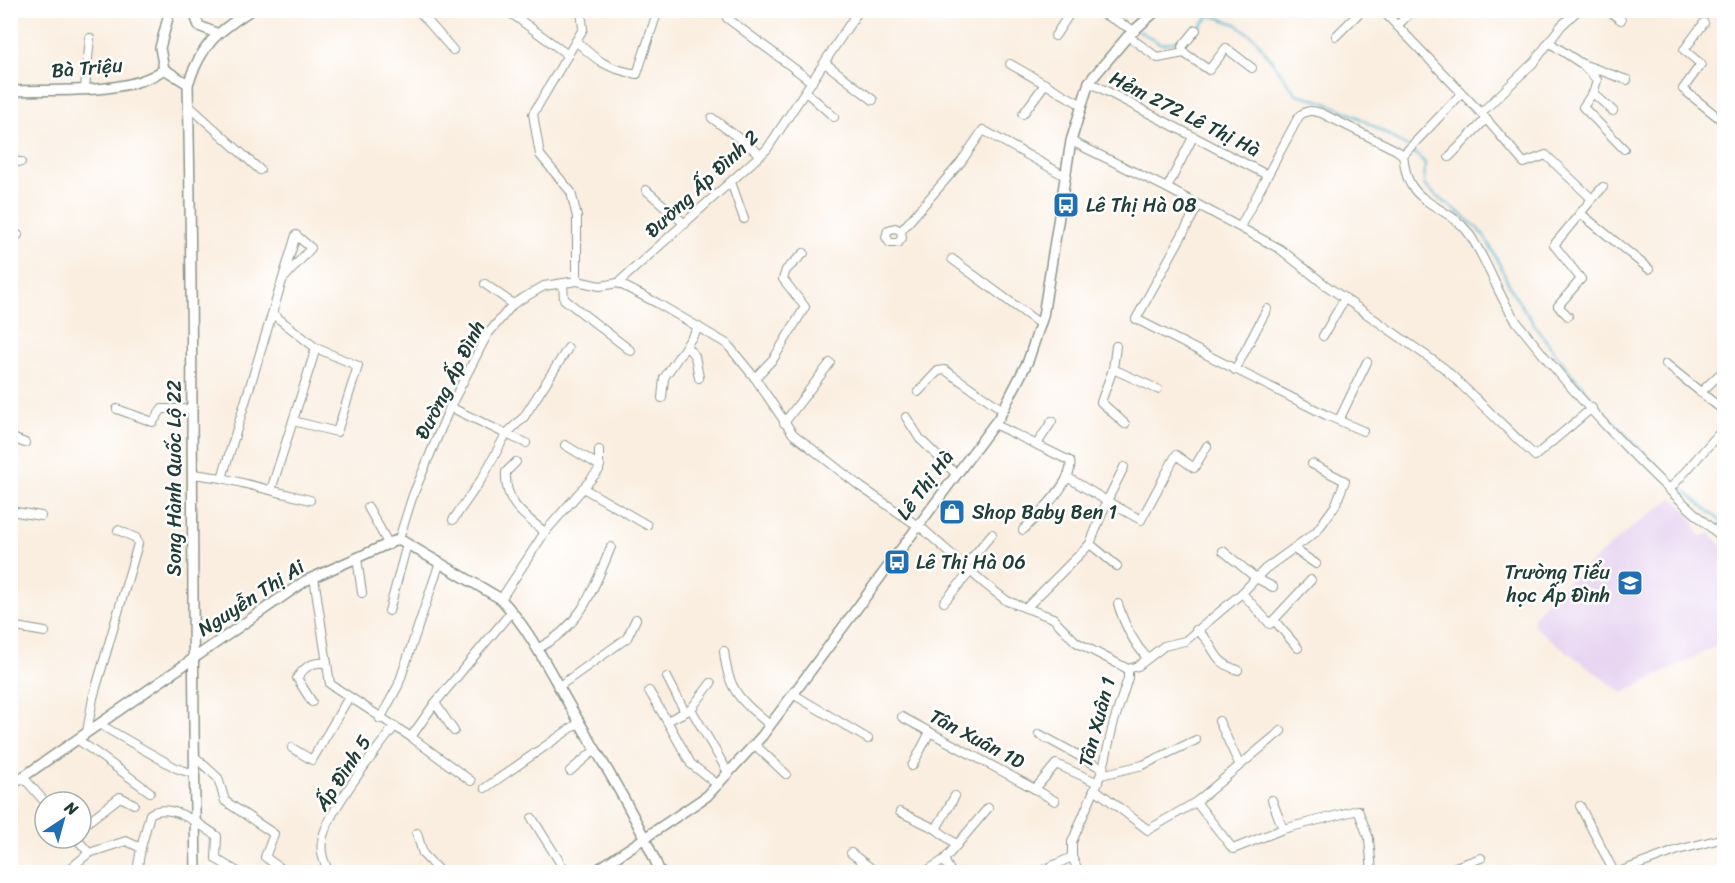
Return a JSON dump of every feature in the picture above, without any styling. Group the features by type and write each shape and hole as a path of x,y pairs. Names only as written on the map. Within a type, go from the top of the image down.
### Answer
{"street":[{"path":"171,10 160,48 164,69 188,84 196,63 216,33 251,10"},
{"path":"193,10 199,26 216,33"},
{"path":"418,10 453,50"},
{"path":"576,41 597,62 637,74 658,10"},
{"path":"731,10 727,18 812,82"},
{"name":"Đường Ấp Đình 2","path":"618,284 761,155 806,92 859,10"},
{"path":"1055,36 1072,10"},
{"path":"1096,10 1132,34 1158,58 1184,53"},
{"name":"Lê Thị Hà","path":"594,873 707,796 755,745 994,424 1028,361 1040,324 1071,141 1089,82 1157,10"},
{"path":"1336,36 1362,10"},
{"path":"1382,10 1484,116 1524,163 1527,164 1541,154 1546,155 1592,199"},
{"path":"1397,26 1413,10"},
{"path":"1449,157 1578,10"},
{"path":"1608,10 1621,20"},
{"path":"577,281 577,218 571,192 540,155 533,114 583,29 583,11"},
{"path":"512,14 568,55"},
{"path":"1704,23 1684,50 1701,64 1683,89 1725,122"},
{"path":"1196,30 1182,47 1184,53 1209,70 1226,48 1252,68"},
{"path":"85,88 90,38"},
{"path":"1550,43 1582,64 1598,80 1583,108 1624,149"},
{"path":"825,63 873,100"},
{"path":"1010,64 1082,105"},
{"path":"1582,64 1627,80"},
{"name":"Bà Triệu","path":"10,91 85,88 144,81 164,69"},
{"name":"Hẻm 272 Lê Thị Hà","path":"1089,82 1267,175"},
{"name":"Song Hành Quốc Lộ 22","path":"188,84 193,474 191,659 196,873"},
{"path":"1023,114 1045,84"},
{"path":"806,92 834,117"},
{"path":"1593,93 1613,111"},
{"path":"1461,94 1406,151 1406,175 1416,191 1468,232 1499,295 1519,326 1592,408 1725,539"},
{"path":"188,105 260,170"},
{"path":"1240,226 1299,116 1311,110 1406,151"},
{"path":"712,118 761,155"},
{"path":"901,231 961,162 983,130 1065,176"},
{"path":"1167,188 1193,136"},
{"path":"1071,141 1167,188 1280,249 1444,368 1535,456 1592,408"},
{"path":"10,161 21,162"},
{"path":"731,182 744,219"},
{"path":"1568,316 1558,306 1581,279 1554,245 1603,187"},
{"path":"646,190 685,224"},
{"path":"1198,206 1136,319 1235,370 1363,431"},
{"path":"1580,213 1649,269"},
{"path":"222,478 274,315 296,235 312,248 285,277"},
{"path":"755,378 774,358 805,307 783,279 786,270 804,253"},
{"path":"952,259 1040,324"},
{"name":"Đường Ấp Đình","path":"389,611 413,495 450,407 487,335 513,304 531,291 577,281 600,286 618,284"},
{"path":"563,283 564,299 631,351"},
{"path":"485,284 513,304"},
{"name":"Tân Xuân 1","path":"618,284 727,344 755,378 793,434 917,525 1007,601 1053,618 1076,642 1128,669 1128,678 1099,779 1072,842 1072,857"},
{"path":"1323,336 1345,298"},
{"path":"1235,370 1267,309"},
{"path":"274,315 316,348 354,362 358,370 337,432 293,421"},
{"path":"662,398 664,378 699,327"},
{"path":"686,346 695,356 699,378"},
{"path":"1116,346 1113,369 1101,402 1125,424"},
{"path":"271,490 316,348"},
{"path":"453,520 483,477 506,435 524,417 568,348"},
{"path":"1339,420 1367,362"},
{"path":"784,423 830,363"},
{"path":"1666,364 1725,411"},
{"path":"1113,369 1157,389"},
{"path":"918,392 938,371 945,370 1003,410"},
{"path":"1701,392 1720,374 1725,377"},
{"path":"450,407 526,443"},
{"path":"117,409 153,422 162,409 192,409"},
{"path":"906,417 920,439 956,474"},
{"path":"1037,444 1052,420"},
{"path":"994,424 1068,458 1072,466 1050,502 1023,530"},
{"path":"1671,488 1679,476 1725,428"},
{"path":"10,437 26,443"},
{"path":"565,445 600,466"},
{"path":"1067,477 1141,520 1176,455 1194,468 1207,446"},
{"path":"501,599 545,532 600,466 599,450"},
{"path":"516,462 506,472 507,492 522,514 545,532"},
{"path":"1128,669 1138,666 1164,646 1185,641 1242,593 1256,578 1316,532 1344,489 1346,481 1312,464"},
{"path":"1026,608 1090,544 1107,501 1124,467"},
{"path":"193,474 222,478 309,500"},
{"path":"584,488 647,525"},
{"path":"368,507 389,545"},
{"path":"10,511 41,516"},
{"path":"87,732 93,698 138,544 136,538 118,530"},
{"path":"944,602 992,534"},
{"path":"403,541 501,599 512,611 539,648 558,687 645,837 660,873"},
{"name":"Nguyễn Thị Ai","path":"10,786 191,659 314,577 403,541"},
{"path":"1090,544 1117,566"},
{"path":"539,648 554,640 587,604 611,547"},
{"path":"1294,549 1316,564"},
{"path":"1223,551 1256,578 1274,587"},
{"path":"357,558 362,593"},
{"path":"380,719 398,686 440,562"},
{"path":"314,577 330,684 380,719 411,737 471,781"},
{"path":"1242,593 1270,624 1311,579"},
{"path":"1119,604 1123,620 1135,645 1147,658"},
{"path":"411,737 435,703 512,611"},
{"path":"558,687 627,638 636,619"},
{"path":"1274,620 1298,648"},
{"path":"10,626 45,632"},
{"path":"1196,630 1203,634 1219,662 1238,670"},
{"path":"723,651 726,675 735,691 745,704 770,725"},
{"path":"312,702 297,678 303,669 316,662 327,663"},
{"path":"667,677 729,774"},
{"path":"666,721 688,710 711,683"},
{"path":"649,691 691,764 718,785"},
{"path":"793,694 868,739"},
{"path":"292,748 312,760 350,697"},
{"path":"435,703 454,731"},
{"name":"Tân Xuân 1D","path":"902,717 1054,801"},
{"path":"1219,721 1240,766"},
{"path":"485,788 580,722"},
{"path":"99,724 176,768 194,774"},
{"name":"Ấp Đình 5","path":"329,873 322,856 322,839 341,801 394,727"},
{"path":"1281,731 1196,802 1233,849 1283,829 1358,810 1368,839 1372,873"},
{"path":"912,766 930,732"},
{"path":"1039,734 1099,779 1143,765 1196,740"},
{"path":"77,739 150,792"},
{"path":"755,745 786,774"},
{"path":"570,771 596,750"},
{"path":"194,756 218,778 225,801 274,834 265,856 286,873"},
{"name":"Tân Xuân 1D","path":"1035,789 1056,764 1099,779"},
{"path":"23,777 34,790"},
{"name":"Tân Xuân 1","path":"1099,779 1148,830 1196,802"},
{"path":"936,829 955,796"},
{"path":"93,818 120,797 134,804"},
{"path":"1272,800 1283,829"},
{"path":"1580,806 1614,873"},
{"path":"925,873 944,860 988,808"},
{"path":"137,873 141,848 147,833 148,819 155,811 167,811 195,820 217,836 216,859 238,873"},
{"path":"900,812 936,829 957,845"},
{"path":"532,818 566,873"},
{"path":"417,833 423,854 440,873"},
{"path":"1619,873 1678,850 1725,838"},
{"path":"66,873 89,853 126,841 141,848"},
{"path":"851,853 876,873"},
{"path":"1039,873 1072,857 1079,873"},
{"path":"1441,873 1481,858"},
{"path":"944,860 951,873"}],"shaded area":[{"name":"Trường Tiểu học Ấp Đình","path":"1673,498 1688,512 1701,537 1710,533 1724,547 1724,642 1623,693 1534,627 1533,618 1546,601 1635,525"}],"waterway":[{"path":"1197,30 1210,15 1236,24 1255,38 1296,94 1340,108 1407,147"},
{"path":"1139,31 1161,44 1183,40"},
{"path":"1412,150 1425,163 1424,185 1470,221 1483,235 1517,299 1586,391 1666,474 1724,524"}],"place":[{"name":"Lê Thị Hà 08","path":"1066,205"},
{"name":"Shop Baby Ben 1","path":"952,512"},
{"name":"Lê Thị Hà 06","path":"897,562"},
{"name":"Trường Tiểu học Ấp Đình","path":"1630,583"}]}
